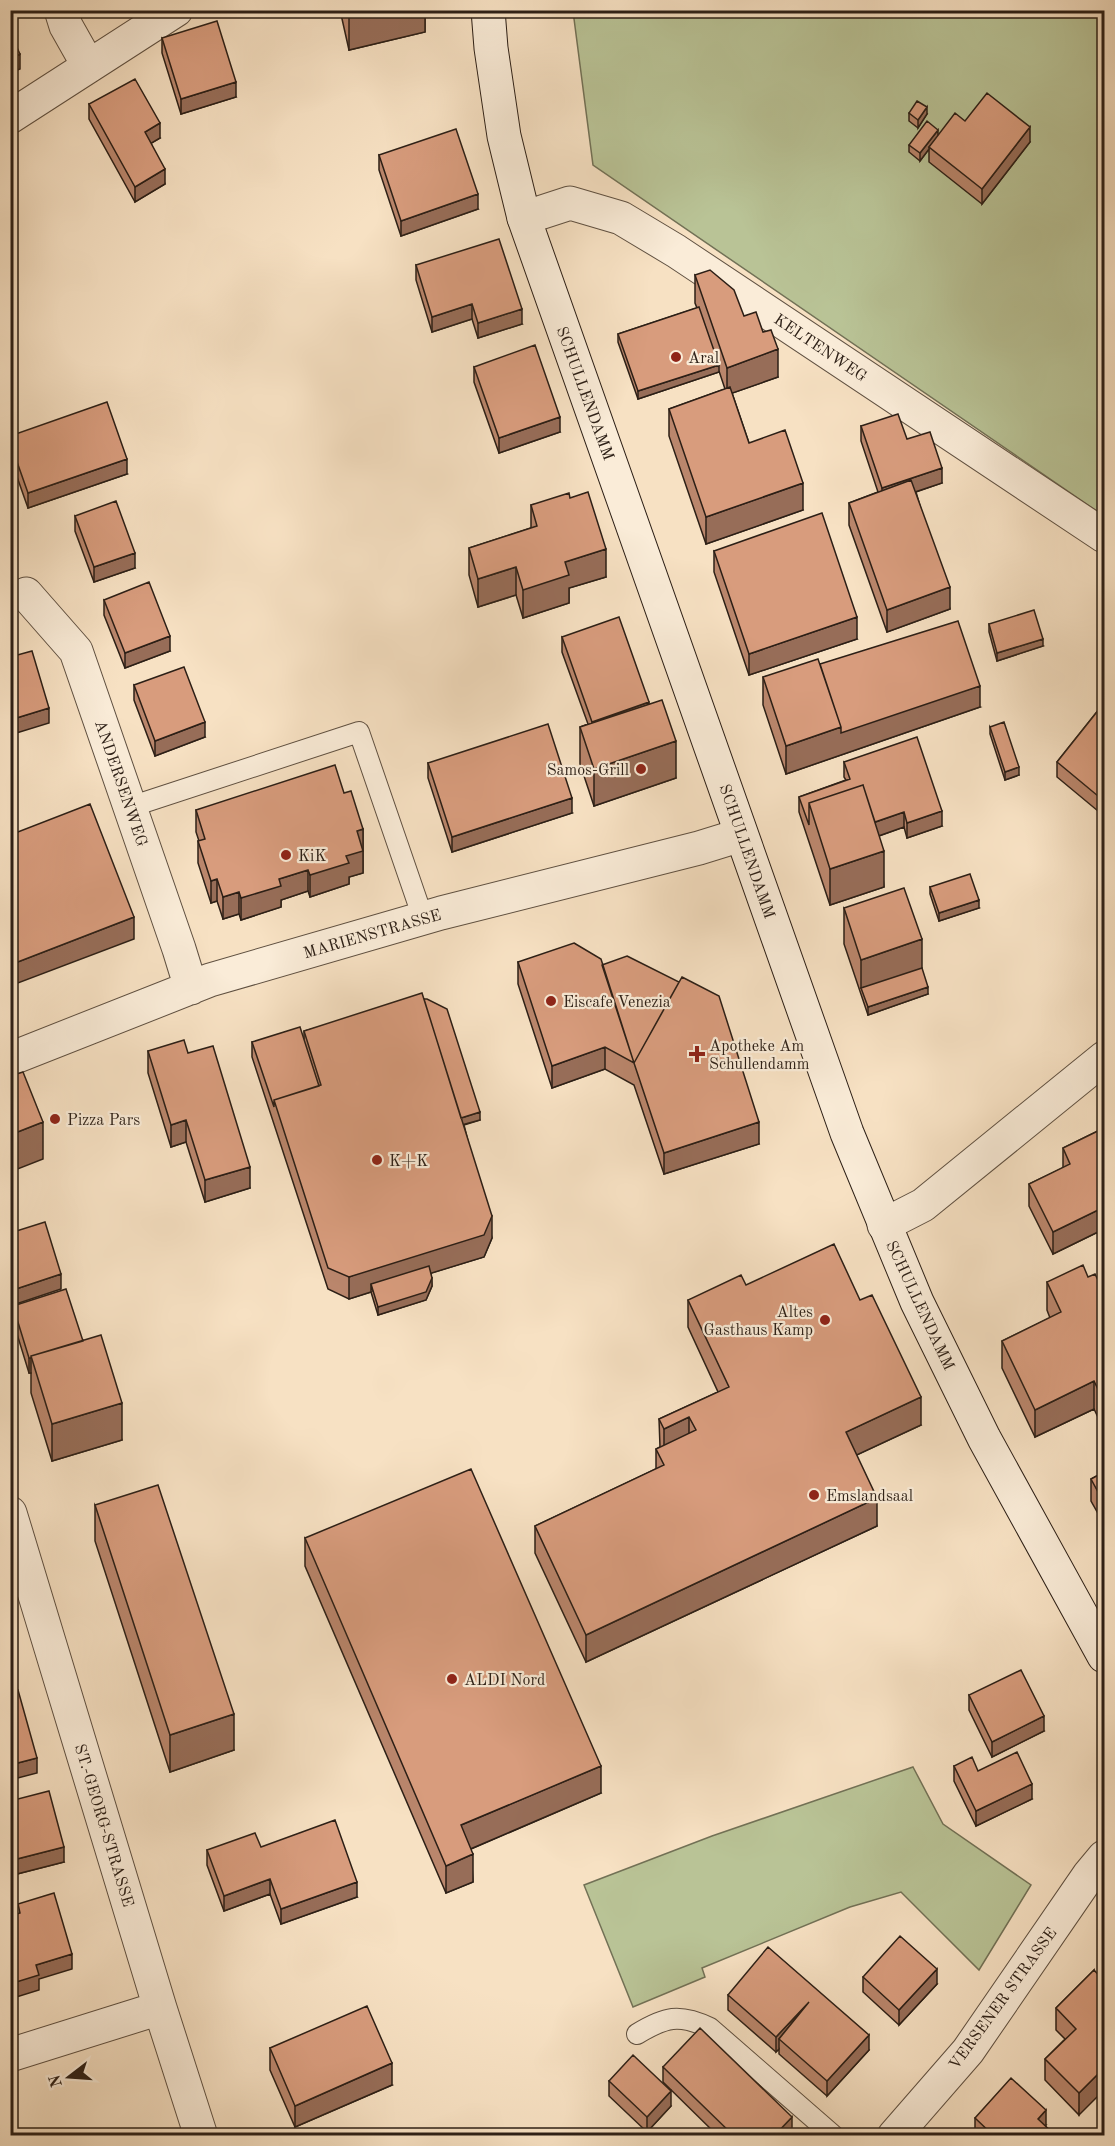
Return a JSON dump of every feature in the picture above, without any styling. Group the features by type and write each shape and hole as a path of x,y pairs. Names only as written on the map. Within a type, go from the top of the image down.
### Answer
{"street":[{"path":"61,10 66,26 88,65"},
{"path":"10,117 176,10"},
{"name":"SCHULLENDAMM","path":"488,10 491,48 504,136 524,218 847,1133 917,1302 984,1438 1104,1656"},
{"name":"KELTENWEG","path":"524,218 570,203 621,218 676,251 1104,536"},
{"name":"ANDERSENWEG","path":"26,594 76,651 191,988"},
{"name":"MARIENSTRASSE","path":"10,1059 210,981 423,918 699,848 741,835"},
{"path":"884,1225 923,1204 1104,1058"},
{"name":"ST.-GEORG-STRASSE","path":"10,1513 201,2136"},
{"name":"VERSENER STRASSE","path":"894,2136 968,2051 1089,1875 1104,1857"},
{"path":"10,2055 160,2008"}],"lane":[{"path":"130,807 358,732 423,918"},
{"path":"637,2034 660,2020 693,2019 710,2028 834,2136"}],"green space":[{"path":"573,11 1104,11 1104,516 593,165"},
{"path":"913,1767 943,1824 1031,1885 979,1970 901,1892 850,1907 702,1968 705,1977 633,2007 584,1885 712,1836"}],"building":[{"path":"348,10 362,10 349,14"},
{"path":"217,21 236,82 181,99 162,38"},
{"path":"10,32 20,54 10,58"},
{"path":"135,79 160,123 145,132 165,169 135,187 89,104"},
{"path":"987,93 1030,127 982,189 929,147 955,113 965,121"},
{"path":"917,101 927,107 918,120 909,113"},
{"path":"927,121 938,130 920,153 909,145"},
{"path":"456,129 478,194 401,221 379,155"},
{"path":"499,239 522,309 478,323 472,304 432,317 416,265"},
{"path":"710,270 734,290 744,316 756,312 763,332 771,330 778,349 727,368 695,275"},
{"path":"699,307 719,365 638,391 618,334"},
{"path":"535,345 560,417 499,438 474,367"},
{"path":"730,387 749,443 785,430 803,483 706,517 669,409"},
{"path":"107,402 127,459 28,493 10,442 10,436"},
{"path":"898,414 907,439 930,432 942,468 882,488 861,426"},
{"path":"911,480 950,587 887,610 849,503"},
{"path":"588,492 606,549 565,562 569,575 523,590 516,567 478,579 469,548 537,526 531,505 569,493 570,498"},
{"path":"116,501 135,553 94,567 75,516"},
{"path":"822,513 857,617 749,654 714,551"},
{"path":"149,582 170,636 125,653 104,600"},
{"path":"1034,610 1043,639 997,653 989,624"},
{"path":"619,617 649,702 592,722 562,637"},
{"path":"958,621 980,686 841,733 820,664"},
{"path":"32,651 49,708 10,720 10,657"},
{"path":"818,659 841,727 786,746 763,677"},
{"path":"184,667 205,722 155,741 134,685"},
{"path":"662,700 676,741 594,769 580,727"},
{"path":"1104,703 1104,801 1057,762"},
{"path":"1004,722 1019,767 1005,772 990,727"},
{"path":"548,724 572,798 452,837 428,763"},
{"path":"917,737 942,811 907,823 904,812 875,822 863,785 809,803 809,825 799,797 850,779 844,762"},
{"path":"335,765 344,793 351,791 363,829 357,831 363,851 346,856 349,863 310,875 308,870 279,879 281,886 241,898 239,892 223,897 217,879 211,881 198,841 205,839 196,810"},
{"path":"863,785 884,851 830,869 809,803"},
{"path":"90,804 134,917 10,965 10,835"},
{"path":"970,874 979,900 939,913 930,887"},
{"path":"904,888 922,939 861,960 844,908"},
{"path":"574,943 601,959 634,1063 605,1047 552,1066 518,962"},
{"path":"627,956 679,982 634,1063 602,965"},
{"path":"922,968 928,987 868,1007 861,988"},
{"path":"682,977 719,996 759,1122 664,1153 634,1063"},
{"name":"K+K","path":"422,993 492,1216 484,1235 349,1277 328,1268 274,1100 321,1085 304,1031"},
{"path":"424,999 447,1009 480,1112 461,1118"},
{"path":"300,1027 319,1086 274,1100 274,1107 252,1042"},
{"path":"184,1040 188,1053 213,1046 250,1167 205,1180 186,1120 171,1125 148,1051"},
{"path":"23,1072 43,1122 10,1135 10,1076"},
{"path":"1104,1128 1104,1224 1098,1210 1053,1232 1029,1184 1070,1164 1063,1148"},
{"path":"45,1222 61,1274 10,1291 10,1233"},
{"path":"834,1244 860,1300 872,1295 921,1397 846,1432 877,1498 586,1635 535,1526 664,1465 656,1449 696,1430 689,1417 664,1429 659,1419 729,1387 688,1300 741,1275 746,1285"},
{"path":"1083,1265 1088,1277 1095,1274 1104,1293 1104,1402 1094,1381 1035,1410 1002,1341 1061,1312 1047,1282"},
{"path":"429,1266 432,1278 426,1292 378,1307 371,1284"},
{"path":"66,1289 83,1341 29,1358 13,1306"},
{"path":"101,1335 122,1403 52,1424 31,1356"},
{"name":"ALDI Nord","path":"471,1469 601,1766 461,1825 473,1854 446,1866 305,1538"},
{"path":"1104,1472 1104,1503 1091,1479"},
{"path":"158,1485 234,1714 170,1735 95,1505"},
{"path":"1021,1670 1044,1716 992,1742 969,1695"},
{"path":"18,1690 37,1758 10,1765 10,1692"},
{"path":"1017,1752 1032,1784 976,1811 954,1766 972,1757 978,1771"},
{"path":"49,1791 64,1847 13,1860 10,1849 10,1801"},
{"path":"335,1820 357,1882 281,1909 270,1879 224,1896 207,1850 255,1833 261,1847"},
{"path":"54,1893 72,1954 36,1965 39,1975 10,1984 10,1916 20,1913 18,1904"},
{"path":"900,1936 937,1969 899,2010 863,1977"},
{"path":"768,1947 869,2035 827,2081 779,2039 809,2002 776,2037 728,1995"},
{"path":"1094,1970 1104,1981 1104,2068 1079,2093 1045,2059 1076,2029 1056,2008"},
{"path":"367,2006 392,2063 295,2106 270,2048"},
{"path":"700,2028 792,2117 774,2136 734,2136 663,2067"},
{"path":"633,2055 671,2091 647,2117 609,2081"},
{"path":"1011,2078 1046,2110 1038,2119 1056,2136 994,2136 975,2118"}],"place":[{"name":"Aral","path":"676,357"},
{"name":"Samos-Grill","path":"641,769"},
{"name":"KiK","path":"286,855"},
{"name":"Eiscafe Venezia","path":"551,1001"},
{"name":"Apotheke Am Schullendamm","path":"697,1054"},
{"name":"Pizza Pars","path":"55,1119"},
{"name":"K+K","path":"377,1160"},
{"name":"Altes Gasthaus Kamp","path":"825,1320"},
{"name":"Emslandsaal","path":"814,1495"},
{"name":"ALDI Nord","path":"452,1679"}]}
